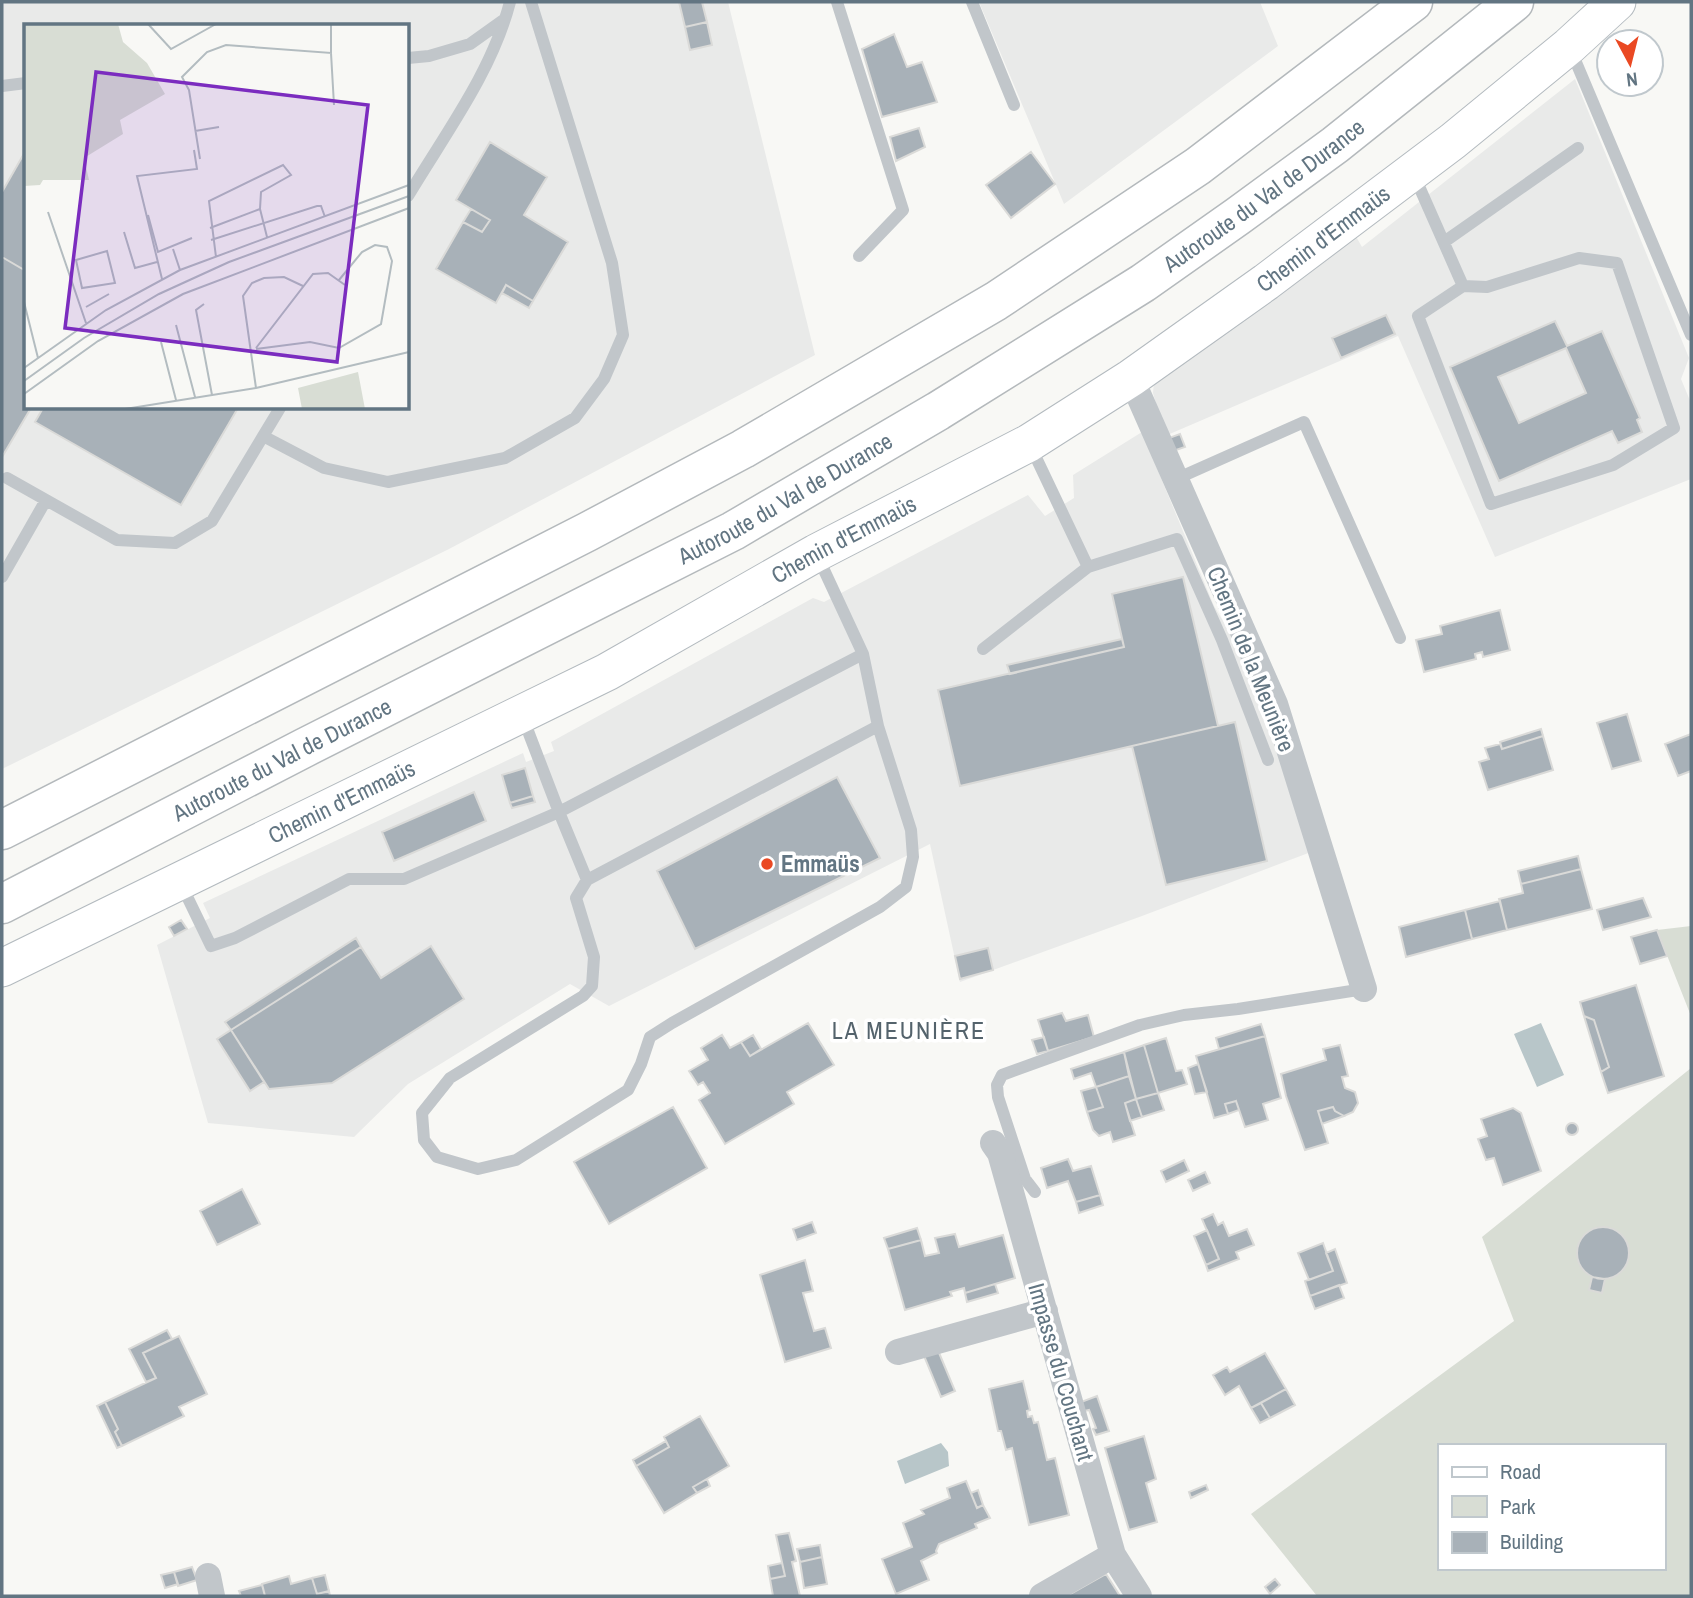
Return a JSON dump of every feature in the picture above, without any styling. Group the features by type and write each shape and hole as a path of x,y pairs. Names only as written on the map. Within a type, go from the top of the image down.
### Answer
{"highway":[{"path":"2,830 587,532 743,449 996,301 1198,166 1413,2"},
{"name":"Autoroute du Val de Durance","path":"2,904 721,537 939,411 1143,283 1227,224 1335,145 1514,2"}],"street":[{"name":"Chemin d'Emmaüs","path":"2,968 607,672 816,553 1028,443 1131,378 1266,282 1413,172 1569,46 1617,2"},
{"name":"Chemin de la Meunière","path":"1131,378 1275,704 1364,989"},
{"name":"Impasse du Couchant","path":"993,1143 1000,1153 1113,1555 1139,1596"},
{"path":"898,1352 1045,1311"},
{"path":"1042,1596 1113,1555"}],"lane":[{"path":"410,192 485,67 510,2"},
{"path":"263,436 324,468 388,482 505,458 575,418 604,379 624,335 611,263 531,2"},
{"path":"837,2 903,211 859,256"},
{"path":"972,2 1014,105"},
{"path":"410,58 429,56 470,44 505,19"},
{"path":"1569,46 1691,335"},
{"path":"2,86 24,83"},
{"path":"1444,242 1578,148"},
{"path":"1413,172 1463,286"},
{"path":"1579,258 1616,262 1674,428 1614,465 1491,504 1418,316 1463,286 1487,287 1579,258"},
{"path":"7,478 117,540 175,543 212,521 279,410"},
{"path":"1175,479 1304,422 1400,638"},
{"path":"1028,443 1088,567"},
{"path":"2,577 46,500"},
{"path":"983,649 1088,567 1177,539 1222,640 1268,760"},
{"path":"816,553 863,653 878,726 911,830 913,857 906,887 880,907 650,1037 642,1064 628,1090 516,1160 478,1169 437,1157 424,1140 422,1113 450,1078 583,996 592,986 594,957 576,898 587,880 878,726"},
{"path":"179,881 211,946 235,938 349,879 404,879 558,812 863,653"},
{"path":"521,713 587,880"},
{"path":"1035,1192 1025,1179 998,1097 997,1085 1002,1076 1140,1025 1184,1015 1248,1008 1364,989"}],"shaded area":[{"path":"2,2 728,2 815,355 449,549 2,769"},
{"path":"979,2 1260,2 1278,46 1064,204"},
{"path":"1575,79 1689,358 1681,379 1691,403 1691,479 1495,557 1398,336 1165,436 1153,393 1154,382 1354,233 1362,247"},
{"path":"1142,432 1214,606 1247,661 1311,852 960,982 930,844 609,1006 570,984 408,1084 354,1137 208,1123 157,945 210,918 203,903 523,753 526,762 554,751 551,742 813,598 824,602 1028,495 1045,516 1074,498 1073,475"},
{"path":"1541,1023 1564,1075 1537,1087 1514,1034"},
{"path":"941,1443 948,1452 949,1466 905,1484 897,1461"}],"green space":[{"path":"1691,926 1691,1016 1657,930"},
{"path":"1691,1068 1691,1596 1317,1596 1251,1514 1514,1321 1482,1237"}],"building":[{"path":"679,2 702,2 707,22 685,27"},
{"path":"707,22 712,45 690,50 685,27"},
{"path":"894,34 907,67 922,62 937,102 882,117 862,49"},
{"path":"919,128 925,147 896,161 890,137"},
{"path":"490,142 547,177 524,215 568,242 533,301 506,285 496,303 436,269 463,222 482,232 490,220 456,200"},
{"path":"1031,152 1055,184 1011,218 986,185"},
{"path":"24,154 24,270 2,257 2,192"},
{"path":"471,209 490,220 482,232 463,222"},
{"path":"2,257 24,270 24,410 30,410 2,457"},
{"path":"506,285 533,301 529,308 502,293"},
{"path":"1386,315 1395,334 1341,358 1332,338"},
{"path":"1555,321 1567,346 1602,331 1640,418 1637,420 1642,432 1618,443 1612,431 1499,481 1450,367","holes":["1566,348 1586,393 1519,423 1498,377"]},
{"path":"42,410 237,410 181,505 35,422"},
{"path":"1180,434 1185,447 1173,451 1169,438"},
{"path":"1183,577 1218,726 960,786 938,690 1124,647 1112,594"},
{"path":"1500,610 1510,650 1483,657 1482,652 1475,654 1476,659 1424,672 1416,640 1442,634 1440,626"},
{"path":"1122,639 1124,647 1010,674 1007,665"},
{"path":"1627,714 1641,761 1612,769 1597,723"},
{"path":"1235,722 1267,861 1166,885 1132,746"},
{"path":"1541,729 1543,736 1502,749 1500,742"},
{"path":"1691,734 1691,771 1678,776 1665,744"},
{"path":"1543,736 1553,770 1488,790 1479,762 1489,759 1485,748 1500,744 1502,749"},
{"path":"525,768 533,796 510,803 502,775"},
{"name":"Emmaüs","path":"837,777 880,858 695,949 657,871"},
{"path":"474,792 486,821 394,861 382,832"},
{"path":"533,796 535,802 512,808 510,803"},
{"path":"1578,856 1581,869 1521,884 1518,871"},
{"path":"1581,869 1592,909 1507,930 1499,899 1523,893 1521,884"},
{"path":"1643,898 1651,917 1603,930 1597,910"},
{"path":"1500,901 1507,930 1472,939 1465,910"},
{"path":"1465,910 1472,939 1406,957 1399,927"},
{"path":"181,920 187,929 174,936 169,927"},
{"path":"1657,930 1667,956 1640,964 1631,937"},
{"path":"356,938 361,947 231,1030 225,1022"},
{"path":"431,946 464,999 332,1083 269,1089 231,1030 361,947 381,978"},
{"path":"988,948 993,970 960,979 955,956"},
{"path":"1636,985 1664,1076 1608,1093 1601,1072 1609,1067 1594,1020 1584,1016 1580,1002"},
{"path":"1062,1013 1066,1021 1088,1015 1094,1037 1048,1051 1038,1020"},
{"path":"1584,1016 1594,1020 1609,1067 1601,1072"},
{"path":"808,1023 834,1065 787,1092 794,1104 725,1144 699,1100 710,1093 703,1082 698,1085 689,1071 708,1060 701,1048 722,1035 730,1048 741,1042 750,1056"},
{"path":"1261,1024 1265,1036 1219,1049 1216,1038"},
{"path":"231,1030 264,1082 250,1091 217,1039"},
{"path":"753,1035 761,1049 750,1056 741,1042"},
{"path":"1265,1036 1281,1098 1263,1104 1268,1120 1245,1127 1236,1101 1225,1104 1228,1114 1214,1118 1196,1056"},
{"path":"1044,1037 1048,1051 1037,1054 1032,1040"},
{"path":"1166,1038 1176,1071 1182,1070 1187,1084 1158,1093 1144,1045"},
{"path":"1144,1045 1158,1093 1136,1099 1124,1052"},
{"path":"1340,1045 1348,1076 1342,1077 1345,1088 1355,1092 1358,1103 1353,1112 1344,1116 1333,1107 1318,1111 1328,1143 1305,1150 1281,1074 1326,1060 1323,1049"},
{"path":"1124,1052 1129,1076 1096,1087 1091,1073 1074,1079 1071,1069"},
{"path":"1198,1064 1207,1092 1195,1094 1188,1068"},
{"path":"1129,1076 1136,1099 1125,1103 1135,1135 1113,1142 1110,1132 1099,1136 1093,1130 1087,1112 1103,1107 1096,1087"},
{"path":"1096,1087 1103,1107 1087,1112 1081,1091"},
{"path":"1158,1093 1164,1110 1142,1117 1136,1099"},
{"path":"1136,1099 1142,1117 1130,1121 1125,1103"},
{"path":"1236,1101 1239,1110 1228,1114 1225,1104"},
{"path":"673,1107 707,1168 609,1224 574,1162"},
{"path":"1333,1107 1344,1116 1322,1124 1318,1111"},
{"path":"1513,1108 1521,1113 1541,1171 1503,1185 1494,1158 1486,1160 1478,1139 1487,1136 1481,1119"},
{"path":"1572,1123 1578,1129 1572,1135 1566,1129"},
{"path":"1068,1159 1073,1171 1091,1166 1100,1195 1076,1202 1068,1181 1047,1188 1041,1168"},
{"path":"1184,1160 1189,1171 1166,1182 1161,1171"},
{"path":"1205,1172 1210,1183 1193,1191 1188,1180"},
{"path":"242,1189 260,1224 217,1245 200,1211"},
{"path":"1100,1195 1103,1205 1079,1213 1076,1202"},
{"path":"1213,1214 1218,1225 1223,1222 1229,1236 1247,1229 1254,1245 1236,1252 1239,1259 1208,1271 1206,1265 1219,1259 1202,1219"},
{"path":"812,1222 816,1233 797,1240 793,1229"},
{"path":"1603,1227 1613,1229 1621,1235 1627,1243 1627,1263 1621,1271 1613,1277 1603,1279 1593,1277 1585,1271 1579,1263 1577,1253 1579,1243 1585,1235 1593,1229"},
{"path":"917,1228 921,1240 888,1249 884,1238"},
{"path":"1207,1230 1219,1259 1206,1265 1194,1236"},
{"path":"955,1234 959,1247 1003,1235 1015,1278 965,1293 964,1288 950,1292 952,1296 905,1310 888,1249 921,1240 925,1256 939,1253 935,1238"},
{"path":"1323,1243 1333,1271 1309,1280 1298,1253"},
{"path":"1335,1249 1347,1283 1310,1296 1305,1281 1333,1271 1326,1253"},
{"path":"805,1260 813,1291 803,1293 814,1331 825,1328 831,1348 785,1362 760,1275"},
{"path":"1592,1277 1605,1279 1602,1293 1589,1290"},
{"path":"995,1284 998,1293 967,1302 965,1293"},
{"path":"1339,1285 1344,1298 1315,1309 1310,1296"},
{"path":"167,1330 172,1339 143,1353 156,1378 146,1382 129,1349"},
{"path":"179,1336 207,1394 179,1407 184,1416 122,1446 115,1432 118,1429 105,1402 156,1378 143,1353"},
{"path":"937,1348 955,1391 941,1397 922,1351"},
{"path":"1265,1353 1286,1389 1251,1408 1239,1386 1225,1395 1213,1375 1227,1367 1230,1372"},
{"path":"1023,1381 1030,1410 1027,1411 1028,1417 1032,1416 1034,1423 1038,1422 1047,1460 1055,1458 1069,1515 1029,1525 1012,1448 1006,1450 1001,1431 998,1431 989,1389"},
{"path":"1286,1389 1295,1405 1270,1418 1261,1403"},
{"path":"1097,1396 1109,1431 1096,1435 1089,1410 1084,1411 1081,1402"},
{"path":"105,1402 118,1429 115,1432 122,1446 117,1448 97,1406"},
{"path":"1261,1403 1270,1418 1260,1423 1251,1408"},
{"path":"700,1416 729,1466 693,1487 697,1493 664,1513 636,1466 669,1447 664,1437"},
{"path":"1144,1436 1156,1479 1146,1483 1157,1522 1129,1530 1105,1448"},
{"path":"666,1441 669,1447 636,1466 633,1460"},
{"path":"707,1479 710,1486 697,1493 693,1487"},
{"path":"966,1481 977,1508 983,1505 990,1518 975,1524 977,1528 939,1544 937,1553 921,1561 929,1580 896,1594 882,1559 912,1547 903,1523 924,1514 921,1510 950,1498 947,1488"},
{"path":"1206,1485 1208,1490 1191,1498 1189,1492"},
{"path":"978,1490 983,1505 977,1508 971,1493"},
{"path":"789,1533 800,1596 773,1596 770,1579 785,1576 776,1535"},
{"path":"820,1545 822,1557 800,1562 797,1549"},
{"path":"822,1557 827,1584 804,1588 800,1562"},
{"path":"782,1563 785,1576 770,1579 768,1566"},
{"path":"192,1567 197,1580 178,1586 174,1572"},
{"path":"174,1572 178,1584 165,1588 161,1575"},
{"path":"1106,1574 1120,1596 1067,1596"},
{"path":"325,1575 329,1591 317,1594 312,1578"},
{"path":"289,1576 291,1584 312,1578 317,1594 329,1591 330,1596 265,1596 262,1584"},
{"path":"1275,1579 1280,1585 1270,1594 1265,1587"},
{"path":"262,1585 265,1596 241,1596 239,1591"}],"place":[{"name":"Emmaüs","path":"767,864"}],"district":[{"name":"LA MEUNIÈRE","path":"909,1031"}]}
